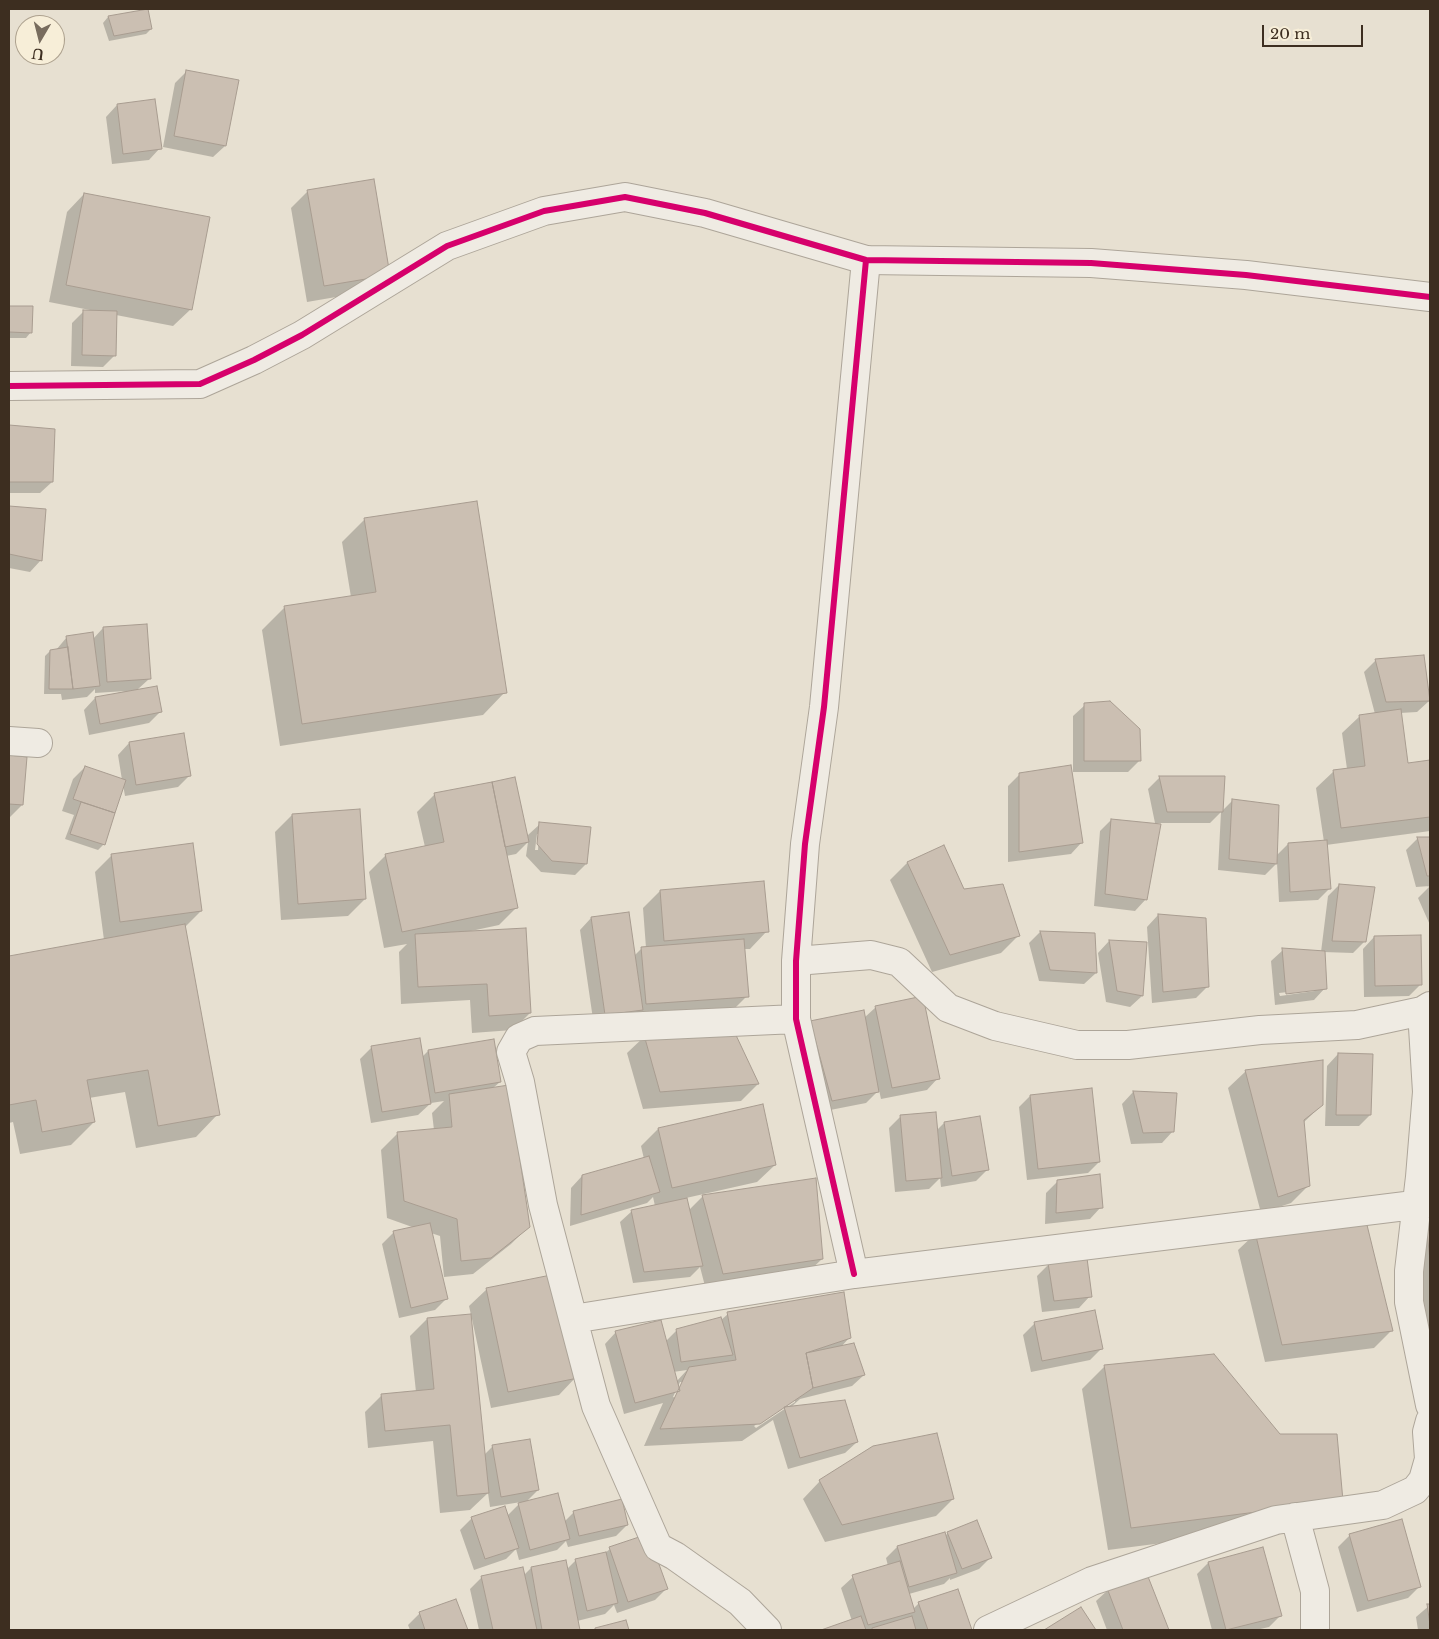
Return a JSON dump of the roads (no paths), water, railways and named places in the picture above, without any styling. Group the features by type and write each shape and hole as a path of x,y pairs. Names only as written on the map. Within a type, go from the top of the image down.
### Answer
{"street":[{"path":"9,386 200,384 254,360 302,335 447,246 544,211 625,197 705,213 866,260 1101,264 1246,275 1430,297"},
{"path":"854,1274 796,1019 796,961 805,844 824,707 866,260"},
{"path":"9,741 38,743"},
{"path":"796,961 871,955 899,962 948,1008 995,1026 1077,1045 1128,1045 1260,1030 1357,1025 1426,1008 1427,1092 1423,1204 1409,1271 1409,1302 1430,1405"},
{"path":"768,1630 740,1602 675,1556 658,1547 596,1406 543,1205 520,1082 510,1052 519,1038 535,1031 796,1019"},
{"path":"573,1318 854,1274 1423,1204"},
{"path":"988,1630 1092,1581 1276,1520 1383,1505 1415,1490 1423,1480 1429,1459 1427,1432 1430,1421"},
{"path":"1295,1517 1315,1590 1316,1630"}]}
